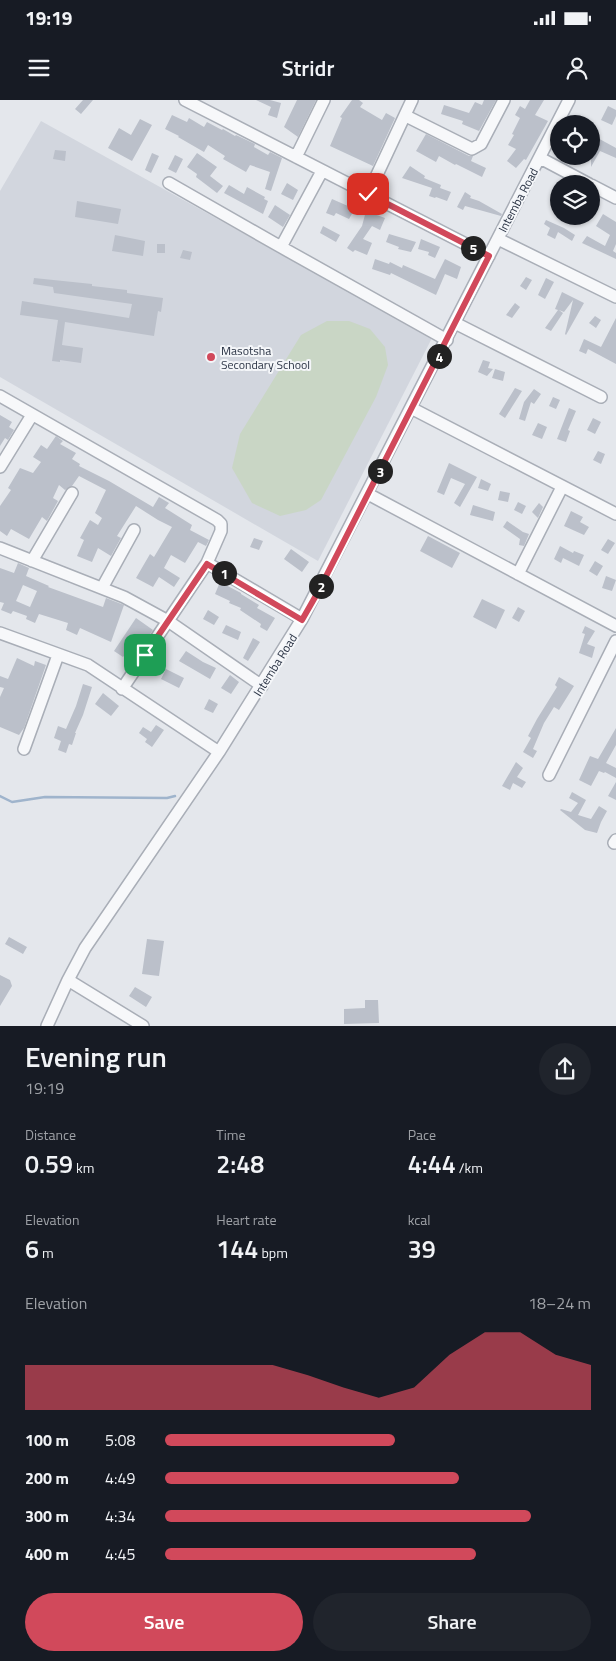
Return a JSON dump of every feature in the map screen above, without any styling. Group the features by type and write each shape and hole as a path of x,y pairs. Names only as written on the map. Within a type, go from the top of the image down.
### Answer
{"street":[{"path":"186,100 489,256"},
{"path":"296,157 324,100"},
{"path":"368,194 412,100"},
{"path":"406,116 472,149 481,144 504,100"},
{"name":"Intemba Road","path":"47,1026 85,948 262,686 302,620 569,100"},
{"path":"540,158 573,175"},
{"path":"281,247 322,171"},
{"path":"169,183 447,340"},
{"path":"600,189 616,198"},
{"path":"498,239 616,297"},
{"path":"455,324 601,397"},
{"path":"0,396 221,524 221,531 207,564 122,689"},
{"path":"412,408 616,514"},
{"path":"0,467 32,415"},
{"path":"518,574 562,487"},
{"path":"32,561 72,493"},
{"path":"368,494 616,626"},
{"path":"102,588 134,530"},
{"path":"0,548 124,596 168,621 262,686"},
{"path":"207,564 302,620"},
{"path":"0,633 88,665 218,752"},
{"path":"549,775 616,640"},
{"path":"24,749 58,655"},
{"path":"68,980 143,1026"}],"shaded area":[{"name":"Masotsha Secondary School","path":"41,121 432,338 318,561 0,377 0,191"}],"green space":[{"path":"327,321 349,321 370,329 385,347 388,365 376,397 321,500 306,510 280,516 252,503 232,468 240,434 301,335"}],"building":[{"path":"83,100 93,100 81,114 75,109"},
{"path":"256,100 270,100 281,103 277,118 268,115 271,107"},
{"path":"297,100 316,100 298,137 284,127"},
{"path":"352,100 359,100 363,103 360,107 382,120 386,113 395,118 373,166 330,146 342,118 340,117"},
{"path":"484,100 496,100 479,131 462,124 463,121 441,114 444,105 469,113 475,102 482,105"},
{"path":"530,100 544,100 535,115 548,121 526,160 524,159 516,168 507,161 516,149 508,145 520,118 515,115 520,106 525,109"},
{"path":"608,106 616,110 616,116 612,125 601,120"},
{"path":"172,115 187,122 189,118 204,127 207,122 255,144 254,147 268,155 270,152 282,158 271,191 265,189 270,172 250,165 246,172 223,159 225,156 208,145 204,152 165,129"},
{"path":"140,119 152,125 132,161 108,148 119,128 131,135"},
{"path":"426,134 469,156 473,156 471,161 486,168 482,177 439,156 436,162 416,151"},
{"path":"600,139 616,148 616,158 600,151"},
{"path":"55,150 66,151 65,161 53,159"},
{"path":"152,153 159,156 151,173 145,170"},
{"path":"197,153 217,167 210,176 223,186 217,193 196,177 197,174 187,167"},
{"path":"175,155 183,159 176,173 168,169"},
{"path":"410,166 425,176 424,178 441,185 440,188 451,192 447,201 429,196 432,188 402,178"},
{"path":"287,183 298,190 293,200 281,194"},
{"path":"229,185 244,194 247,187 265,197 264,199 268,201 263,214 224,193"},
{"path":"465,192 471,196 470,198 502,214 501,216 465,206 463,210 457,207"},
{"path":"332,199 348,206 351,202 357,205 349,219 336,213 334,216 326,213"},
{"path":"77,201 121,209 118,224 75,217"},
{"path":"275,205 290,215 283,227 268,217"},
{"path":"366,211 385,218 380,230 372,226 363,239 372,243 367,255 355,250 353,252 347,248 362,226"},
{"path":"603,214 616,222 616,244 613,251 616,253 616,259 582,243 587,236 605,246 610,235 596,226 600,225 600,219"},
{"path":"546,220 550,222 550,225 557,225 575,235 572,241 558,232 555,239 547,235 550,228 544,224"},
{"path":"323,226 340,235 336,242 320,233"},
{"path":"389,234 416,242 411,252 398,249 399,247 386,242"},
{"path":"115,235 145,241 143,256 112,251"},
{"path":"421,239 440,247 435,258 428,255 429,252 418,249"},
{"path":"157,244 165,244 165,253 157,253"},
{"path":"183,250 192,252 190,260 180,258"},
{"path":"375,259 389,264 390,262 402,268 403,265 435,279 445,259 461,267 457,279 445,274 436,295 391,273 390,275 372,269"},
{"path":"526,277 532,280 526,290 520,286"},
{"path":"34,278 92,284 92,286 127,290 127,293 163,298 161,312 158,311 154,336 65,322 62,345 83,348 81,363 60,360 60,362 52,361 58,320 20,315 22,301 129,318 132,304 54,293 53,287 33,284"},
{"path":"546,278 554,282 545,299 538,295"},
{"path":"562,292 584,303 566,335 573,300 564,312 559,310 563,313 551,331 545,328 558,310 555,309"},
{"path":"515,303 520,307 512,318 506,315"},
{"path":"595,316 601,320 596,328 589,323"},
{"path":"616,318 616,364 588,349 586,354 579,351 584,339 601,347"},
{"path":"483,360 490,362 488,368 493,369 487,376 478,372"},
{"path":"495,369 505,372 503,381 492,378"},
{"path":"515,388 522,391 505,418 499,414"},
{"path":"534,389 541,394 534,404 531,402 525,421 519,419 524,402"},
{"path":"553,397 560,400 556,409 549,406"},
{"path":"569,408 576,411 568,430 570,431 566,442 557,439"},
{"path":"0,415 12,422 9,427 14,430 8,440 5,438 0,446"},
{"path":"593,418 601,422 595,434 587,430"},
{"path":"538,423 547,427 542,439 532,435"},
{"path":"56,436 63,441 60,444 76,453 72,459 80,464 79,466 153,507 159,497 169,503 165,508 192,525 190,530 209,540 206,546 198,542 185,563 171,555 164,568 180,578 174,587 159,577 153,587 136,578 150,554 154,557 172,527 136,506 117,536 121,538 111,556 98,548 92,562 77,556 84,540 80,538 90,520 98,525 102,518 95,513 106,490 79,476 72,486 65,490 59,485 53,498 58,501 47,521 42,517 29,539 11,529 7,536 0,531 0,506 11,490 8,488 20,468 33,473 41,462 33,457 41,445 47,449"},
{"path":"598,451 605,454 601,464 593,460"},
{"path":"449,463 477,477 460,507 454,503 465,484 451,478 444,495 437,492"},
{"path":"481,479 491,484 488,491 478,488"},
{"path":"500,491 510,493 508,502 498,500"},
{"path":"518,502 526,506 522,514 514,510"},
{"path":"539,503 543,507 538,518 532,512"},
{"path":"473,505 495,512 493,521 470,515"},
{"path":"571,511 583,517 580,522 589,527 584,535 564,526"},
{"path":"507,521 529,534 524,546 519,545 520,539 503,527"},
{"path":"428,536 460,553 452,568 420,551"},
{"path":"254,538 263,541 259,550 250,547"},
{"path":"608,539 615,543 608,554 601,550"},
{"path":"560,546 573,553 574,551 584,555 579,566 563,558 561,563 554,559"},
{"path":"291,549 309,562 302,572 284,559"},
{"path":"595,561 603,566 597,576 589,571"},
{"path":"18,563 29,568 26,576 48,587 103,607 106,598 124,605 111,642 80,628 77,635 66,630 68,623 39,614 35,623 26,619 27,616 13,611 11,614 1,610 4,603 0,602 0,568 14,573","holes":["23,585 37,591 30,607 16,601"]},
{"path":"606,576 616,580 612,591 602,588"},
{"path":"220,582 241,593 259,605 257,608 275,618 267,631 260,627 261,624 240,610 241,608 215,594"},
{"path":"482,599 505,610 496,629 473,617"},
{"path":"518,607 525,611 519,622 512,618"},
{"path":"208,610 219,617 214,625 203,619"},
{"path":"136,618 153,630 136,654 129,650 123,657 114,651"},
{"path":"226,625 241,632 238,640 222,633"},
{"path":"585,626 595,631 587,644 595,647 592,658 579,653 585,634 582,633"},
{"path":"253,638 260,642 248,661 243,658"},
{"path":"186,651 216,668 210,679 179,661"},
{"path":"17,658 34,666 35,661 46,665 24,728 19,735 0,727 0,697 4,688 0,687 0,676 8,679"},
{"path":"166,669 184,678 179,688 161,679"},
{"path":"230,675 239,682 231,694 221,688"},
{"path":"559,677 574,686 559,710 554,707 544,723 533,749 537,751 533,758 523,752 531,738 528,736 557,687 555,685"},
{"path":"83,684 92,687 72,745 69,744 66,753 58,750 61,741 54,738 58,726 66,729"},
{"path":"103,693 119,706 111,716 95,704"},
{"path":"209,699 218,704 213,713 204,709"},
{"path":"156,725 164,730 152,747 145,742 147,739 139,733 143,727 151,732"},
{"path":"616,728 616,745 606,763 616,768 616,778 599,771 591,786 579,780 590,756 598,759"},
{"path":"516,762 523,768 517,777 526,782 522,788 513,783 510,790 502,786"},
{"path":"616,782 616,800 608,796"},
{"path":"572,792 586,800 578,815 591,819 599,806 607,811 597,833 585,830 560,810 571,812 578,803 569,798"},
{"path":"9,937 27,947 23,954 5,944"},
{"path":"147,939 164,941 159,976 142,974"},
{"path":"0,975 10,980 12,986 0,1006"},
{"path":"135,987 152,997 146,1007 129,996"},
{"path":"365,1000 378,1000 379,1023 344,1024 344,1009 365,1008"}],"waterway":[{"path":"0,796 12,802 45,797 167,798 175,796"}],"place":[{"name":"Masotsha Secondary School","path":"211,357"}],"route":[{"path":"145,655 207,564 302,620 489,256 368,194"}]}
